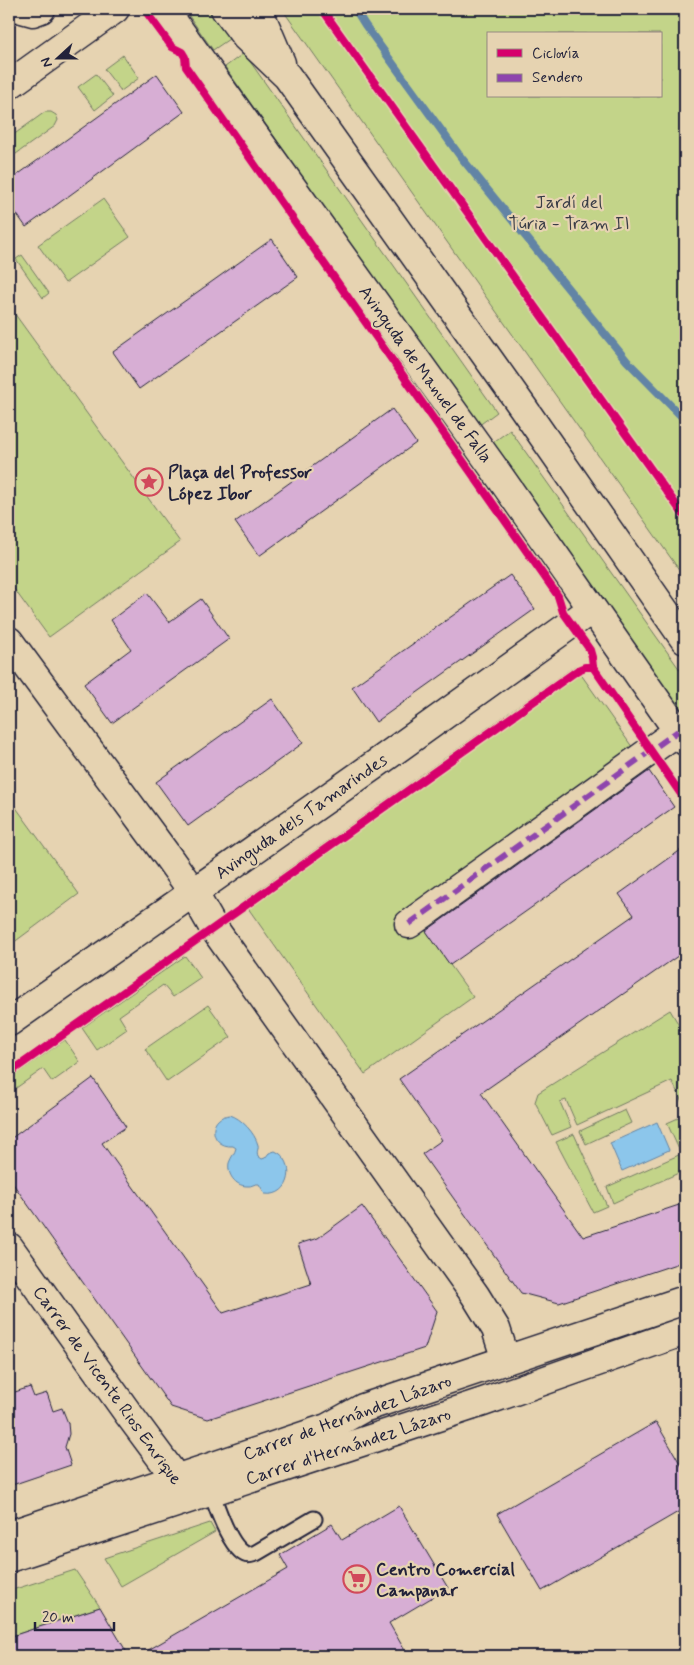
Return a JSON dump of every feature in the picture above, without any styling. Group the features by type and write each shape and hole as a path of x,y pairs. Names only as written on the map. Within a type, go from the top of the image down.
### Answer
{"street":[{"path":"22,9 33,12 41,9"},
{"path":"9,84 115,9"},
{"name":"Avinguda de Manuel de Falla","path":"164,9 493,467 682,736"},
{"path":"225,9 246,37 287,76 522,406 685,640"},
{"path":"253,9 264,23 287,76"},
{"name":"Avinguda dels Tamarindes","path":"9,1022 373,766 592,609"},
{"path":"9,642 192,892 213,927 476,1295 496,1329 508,1370 502,1383 482,1402"},
{"path":"409,924 682,736"},
{"name":"Carrer de Vicente Rios Enrique","path":"9,1247 127,1412 193,1489"},
{"name":"Carrer de Hernández Lázaro","path":"9,1535 193,1489 327,1428 363,1408 685,1300"},
{"name":"Carrer d'Hernández Lázaro","path":"9,1558 193,1489 482,1402 685,1331"}],"lane":[{"path":"193,1489 220,1517 239,1550 245,1554 256,1553 314,1519"}],"green space":[{"path":"184,9 212,9 232,37 213,50"},
{"name":"Jardí del Túria - Tram II","path":"282,9 685,9 685,578"},
{"path":"244,53 497,412 478,426 225,67"},
{"path":"123,55 139,78 121,91 104,69"},
{"path":"96,74 113,96 95,110 78,87"},
{"path":"45,112 51,112 56,115 58,120 55,126 9,159 9,138"},
{"path":"103,199 130,237 65,283 38,245"},
{"path":"22,255 49,293 43,298 16,259"},
{"path":"9,306 180,542 49,637 9,582"},
{"path":"510,430 685,677 685,717 492,443"},
{"path":"575,666 647,768 423,927 473,997 365,1074 243,901"},
{"path":"9,798 79,894 13,943 9,936"},
{"path":"185,956 201,978 173,997 163,985 119,1016 127,1029 97,1050 82,1028"},
{"path":"208,1005 231,1037 167,1082 145,1049"},
{"path":"670,1010 685,1035 685,1108 672,1081 577,1125 566,1100 560,1102 571,1127 552,1135 535,1102 538,1093"},
{"path":"65,1040 80,1062 52,1082 43,1069 9,1093 9,1079"},
{"path":"625,1110 631,1123 586,1144 580,1131"},
{"path":"685,1115 685,1170 613,1203 607,1187 681,1154 667,1123"},
{"path":"574,1134 607,1206 593,1212 556,1142"},
{"path":"210,1523 215,1532 121,1586 104,1558"},
{"path":"75,1570 100,1607 9,1637 9,1591"}],"water":[{"path":"230,1115 243,1123 251,1131 258,1145 258,1156 262,1159 275,1151 287,1162 288,1177 286,1185 281,1190 274,1194 265,1194 259,1184 243,1185 233,1179 229,1171 229,1163 236,1148 219,1142 214,1132 214,1126 217,1121 222,1117"},
{"path":"657,1122 669,1150 622,1171 610,1143"}],"building":[{"path":"157,74 184,112 26,227 9,203 9,181"},
{"path":"272,239 298,277 139,389 113,352"},
{"path":"392,409 416,443 259,556 235,522"},
{"path":"510,575 535,609 376,722 352,687"},
{"path":"147,593 169,622 201,599 229,639 112,723 84,684 131,649 111,620"},
{"path":"272,699 303,743 188,826 156,782"},
{"path":"649,771 674,807 450,965 426,931"},
{"path":"685,847 685,951 481,1093 583,1237 685,1203 685,1261 559,1303 521,1293 422,1154 442,1140 399,1079 634,915 619,894"},
{"path":"93,1078 126,1127 102,1143 223,1313 311,1284 298,1244 318,1238 362,1206 437,1311 425,1348 208,1419 171,1407 9,1178 9,1140"},
{"path":"30,1387 34,1397 47,1393 53,1411 62,1408 68,1423 69,1434 65,1447 71,1465 9,1486 9,1394"},
{"path":"656,1422 685,1472 685,1508 542,1591 497,1514"},
{"name":"Centro Comercial Campanar","path":"399,1506 448,1588 389,1623 408,1656 138,1656 288,1569 280,1555 332,1524 342,1540"},
{"path":"100,1607 129,1656 9,1656 9,1637"}],"waterway":[{"path":"355,9 460,156 627,361 685,420"}],"marked path":[{"path":"409,924 678,731"}],"cycle path":[{"path":"144,9 172,47 182,52 185,57 186,67 558,596 563,612 590,650 593,667"},
{"path":"322,9 685,517"},
{"path":"9,1073 578,670 585,667 593,667 685,800"}],"place":[{"name":"Plaça del Professor López Ibor","path":"149,482"},
{"name":"Centro Comercial Campanar","path":"357,1579"}]}
